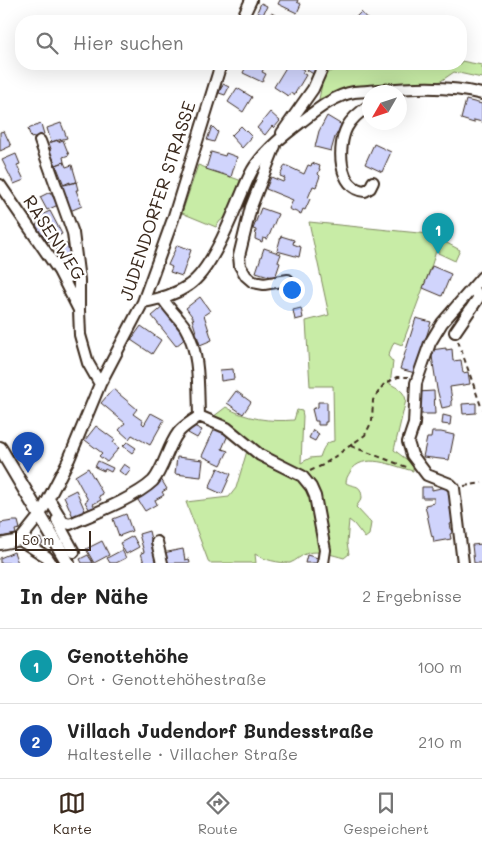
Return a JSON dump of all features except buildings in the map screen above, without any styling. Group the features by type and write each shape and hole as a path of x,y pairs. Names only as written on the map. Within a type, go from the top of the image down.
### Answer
{"main road":[{"path":"0,448 40,515 71,557"}],"street":[{"path":"244,15 251,0"},
{"name":"JUDENDORFER STRASSE","path":"20,540 40,515 49,498 69,459 100,384 143,302 173,219 218,70"},
{"path":"143,302 163,299 188,286 202,271 227,228 254,167 277,141 313,89 321,70"},
{"path":"288,280 264,284 253,282 246,276 240,266 239,256 251,207 277,141 324,104 349,93 409,88 460,89 482,94"},
{"path":"362,111 354,117 347,128 342,140 342,156 346,177 352,186 365,191 370,188 373,182"},
{"name":"RASENWEG","path":"40,141 73,233 80,280 80,335 88,363 100,384"},
{"name":"RASENWEG","path":"0,185 59,271 79,310"},
{"path":"463,563 454,488 450,484 427,475 408,447 414,424 415,390 418,377 434,336 482,277"},
{"path":"456,332 479,297 473,287"},
{"path":"163,299 186,329 189,336 198,373 199,416"},
{"path":"199,416 227,428 260,455 302,476 311,487 315,496 325,550 323,563"},
{"path":"49,498 63,522 70,524 126,498 152,482 179,432 199,416"},
{"path":"60,518 57,520 71,557"},
{"path":"0,544 20,540 47,557 51,563"},
{"path":"156,542 162,563"}],"path":[{"path":"456,332 482,410"},
{"path":"302,476 322,465 365,435 372,421 374,400 384,384 398,377 418,377"},
{"path":"350,446 410,468"},
{"path":"454,488 482,482"}],"green space":[{"path":"467,62 482,65 482,78 454,72 435,85 400,83 362,85 362,87 319,99 324,74 335,70 467,70"},
{"path":"198,165 242,181 226,217 216,227 182,213"},
{"path":"309,222 429,234 440,238 402,345 394,342 388,356 393,362 390,384 402,392 406,400 394,450 410,462 413,471 370,461 363,462 350,472 346,483 359,488 362,498 356,507 371,523 369,535 365,538 349,520 347,543 349,554 344,558 326,553 312,552 290,563 286,563 276,562 255,554 256,563 209,563 186,502 229,497 236,488 247,451 270,465 213,417 226,407 250,417 276,420 294,420 297,410 302,411 301,463 310,458 320,457 326,444 334,441 333,386 310,386 306,321 329,315"},
{"path":"443,241 460,250 455,261 438,253"}],"place":[{"name":"Genottehöhe","path":"438,254"},
{"name":"Villach Judendorf Bundesstraße","path":"28,473"}]}
